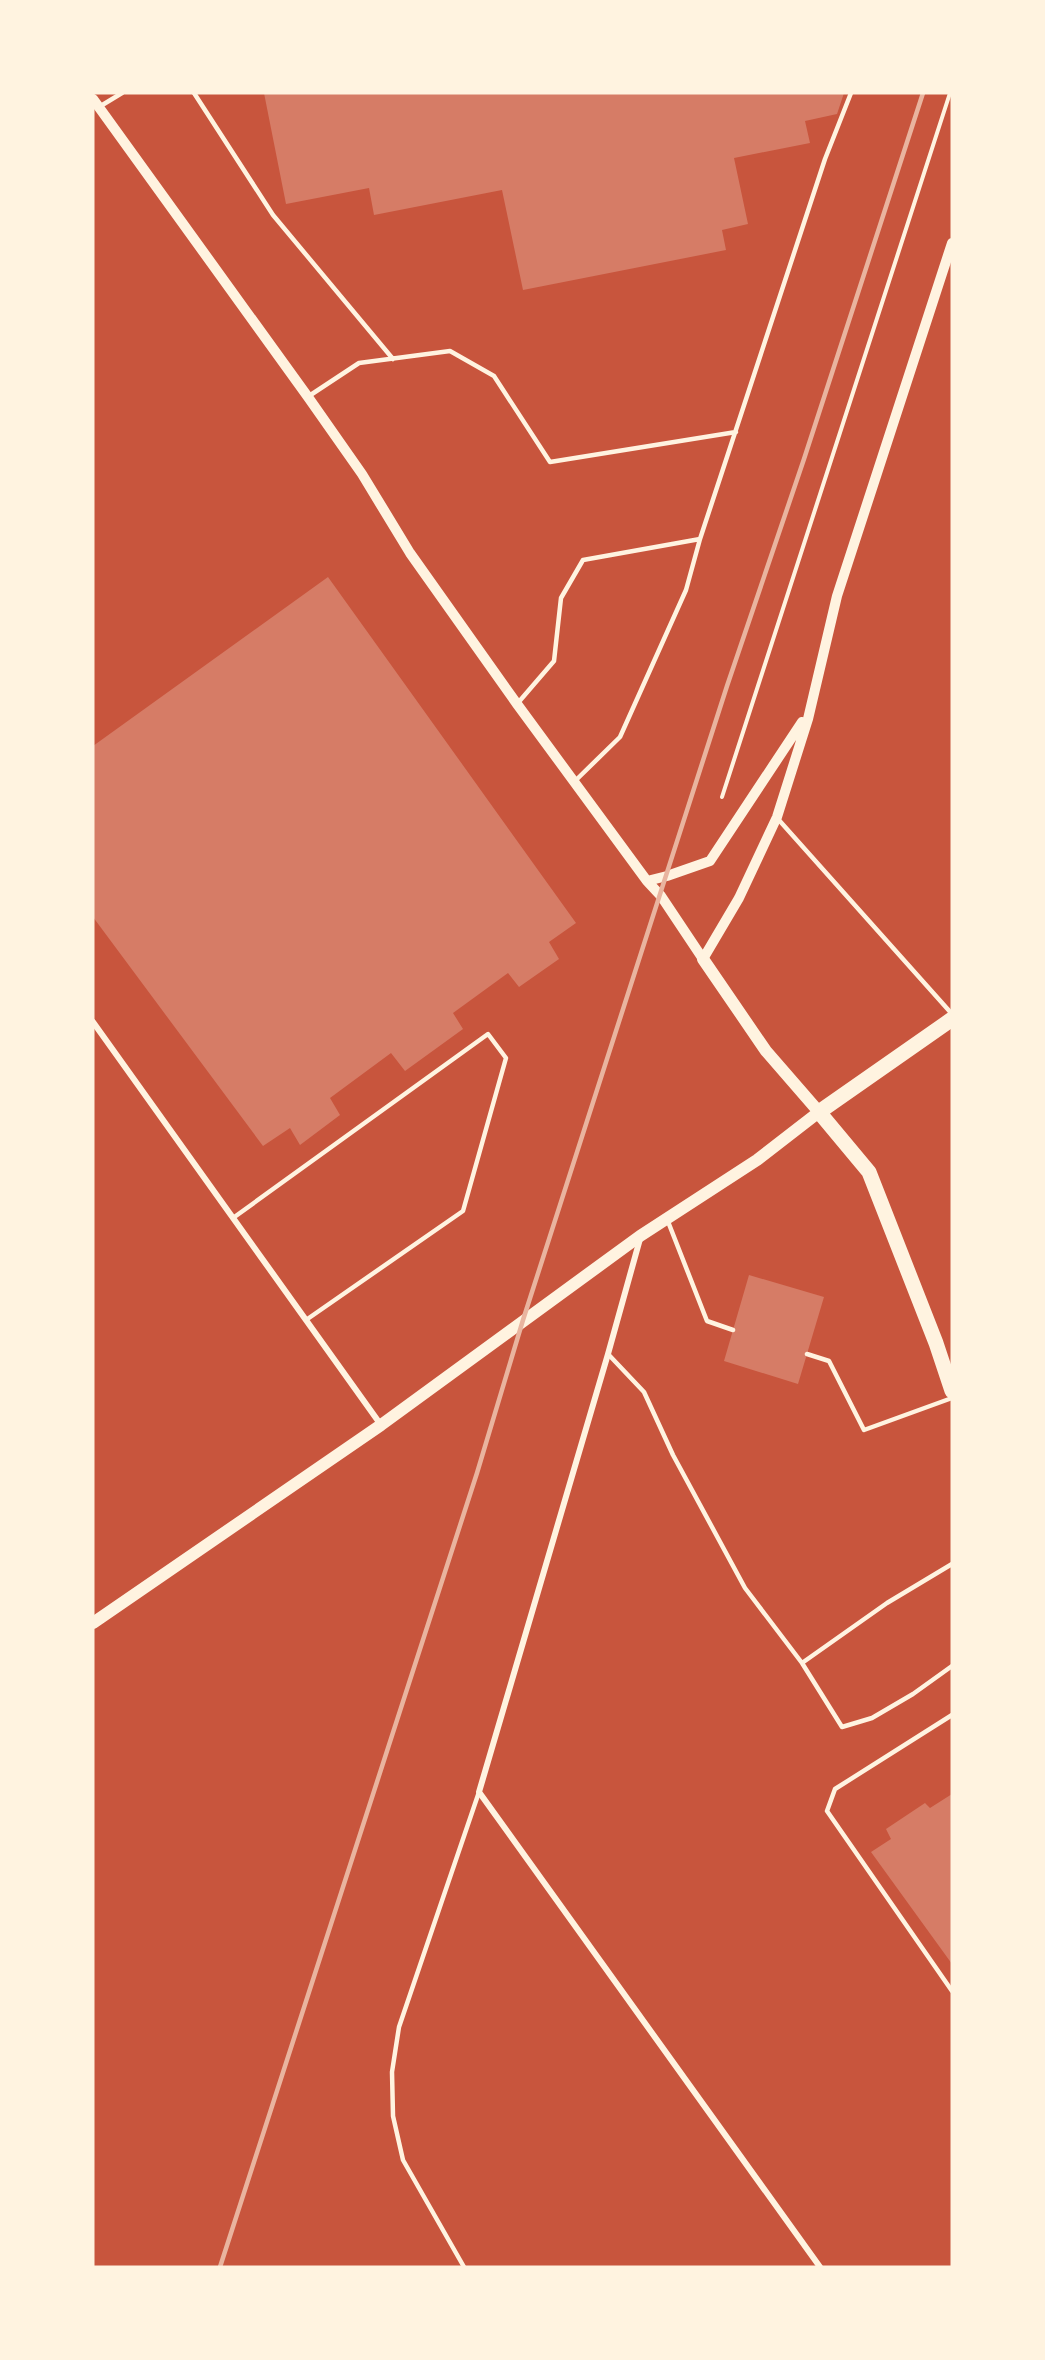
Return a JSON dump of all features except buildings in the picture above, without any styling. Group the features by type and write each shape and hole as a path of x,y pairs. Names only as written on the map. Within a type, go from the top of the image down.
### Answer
{"main road":[{"path":"703,959 766,1051 869,1172 952,1391"},
{"path":"93,1623 381,1425 640,1236 757,1160 819,1112 952,1017"}],"street":[{"path":"96,103 362,474 410,553 517,704 573,782 661,896 703,959 739,898 777,817 809,712 837,596 952,243"},
{"path":"647,880 667,876 710,861 809,712"},
{"path":"93,1022 381,1425"},
{"path":"640,1236 608,1354 479,1792 820,2267"}],"lane":[{"path":"96,103 122,93"},
{"path":"194,93 273,215 393,359"},
{"path":"573,782 620,737 686,590 699,539 825,159 851,93"},
{"path":"308,397 359,363 450,351 494,376 550,462 736,432"},
{"path":"517,704 554,661 561,598 583,560 699,539"},
{"path":"777,817 952,1017"},
{"path":"233,1218 488,1034 506,1058 463,1211 306,1320"},
{"path":"667,1219 707,1321 734,1330"},
{"path":"608,1354 644,1392 673,1455 745,1588 802,1663 842,1727 872,1718 913,1694 952,1666"},
{"path":"807,1354 829,1361 864,1430 952,1398"},
{"path":"802,1663 887,1603 952,1564"},
{"path":"952,1715 835,1789 826,1811 952,1990"},
{"path":"464,2267 403,2160 393,2116 392,2072 399,2027 479,1792"}],"path":[{"path":"719,807 950,93"}],"railway":[{"path":"220,2267 477,1473 523,1320 727,686 804,459 923,93"}]}
